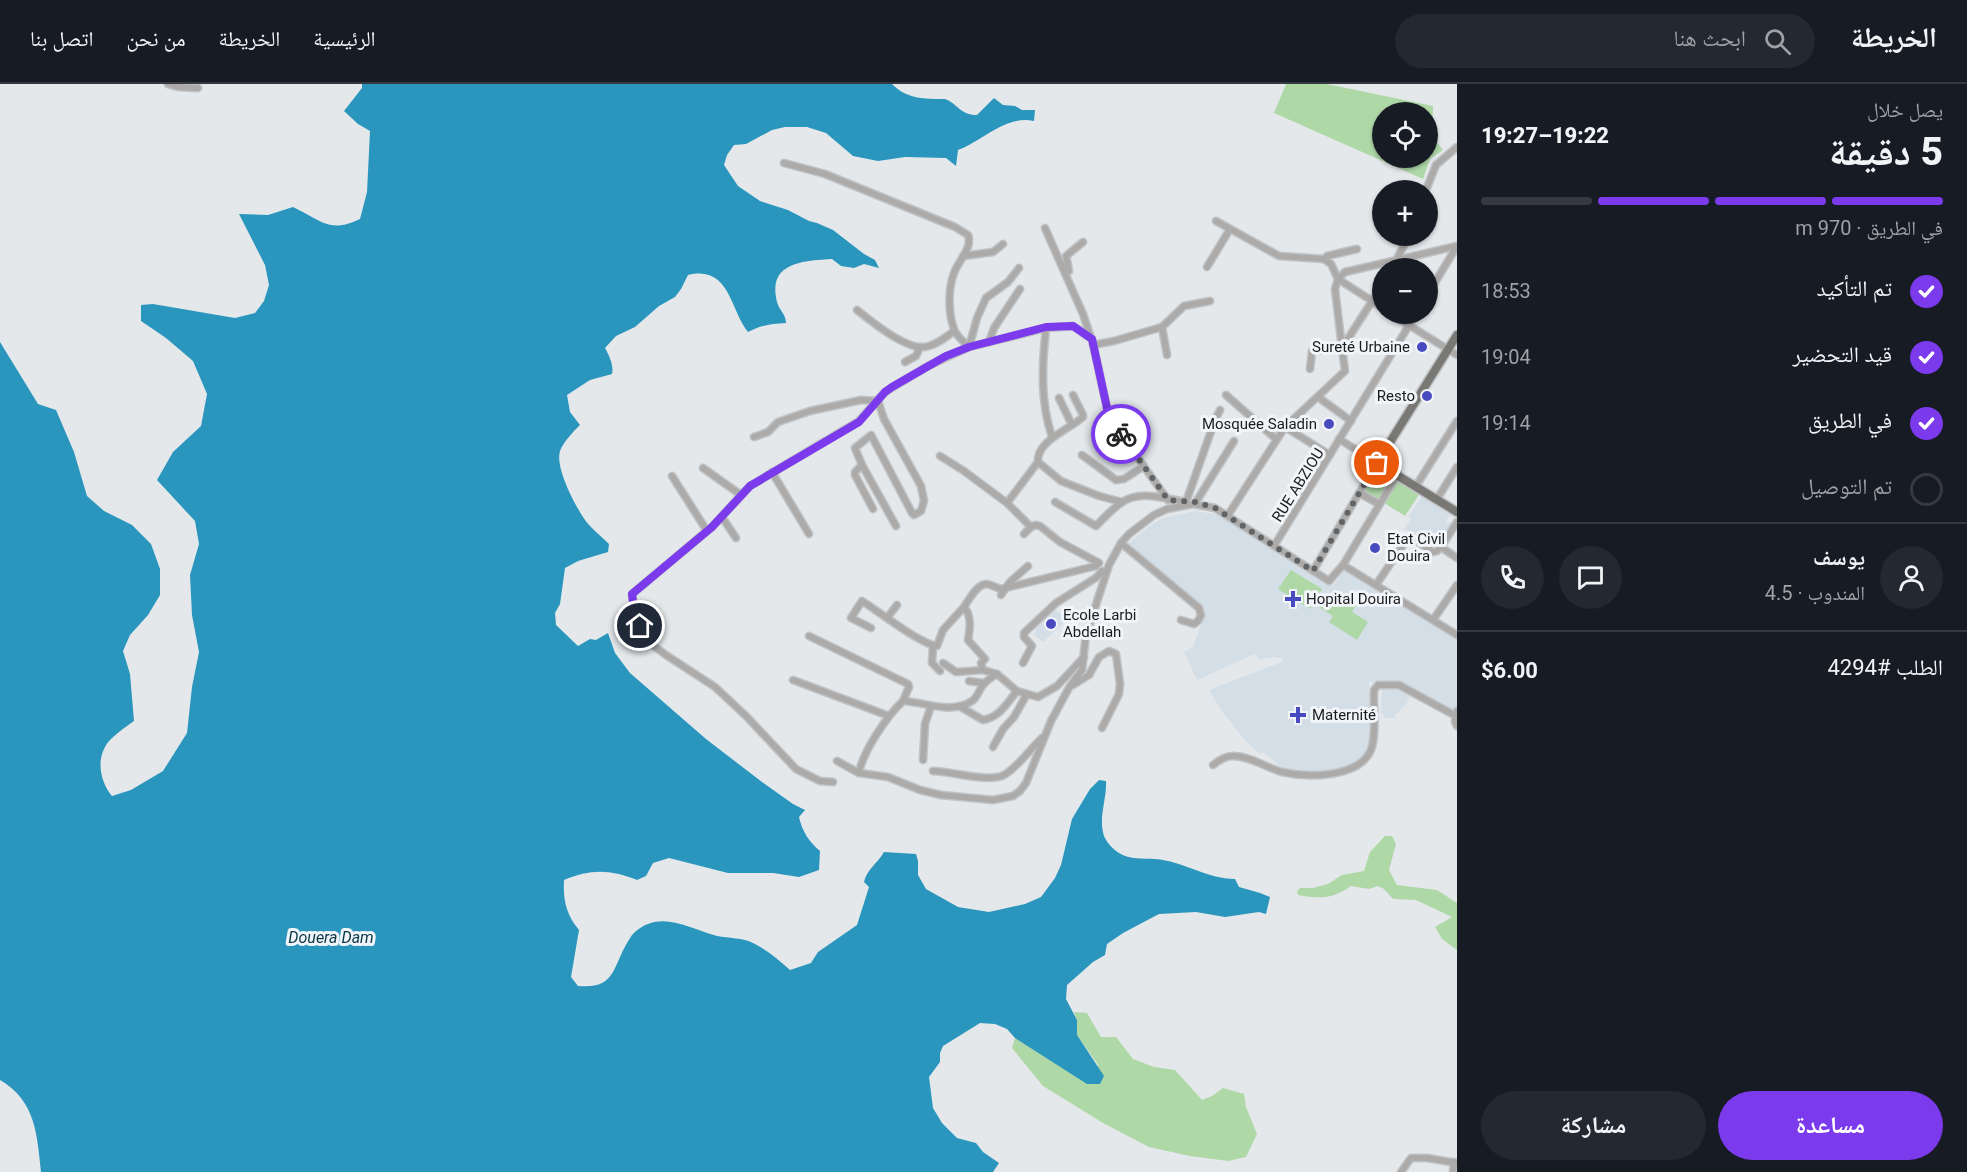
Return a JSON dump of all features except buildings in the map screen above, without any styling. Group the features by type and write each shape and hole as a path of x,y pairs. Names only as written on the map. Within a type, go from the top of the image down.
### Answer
{"main road":[{"path":"1457,335 1377,463 1457,512"}],"street":[{"path":"168,84 198,88"},
{"path":"1430,180 1436,165 1457,147"},
{"path":"784,163 825,174 955,226 968,235 970,240 954,273 951,288 951,313 954,331 969,347"},
{"path":"1216,221 1279,256 1324,259 1335,269 1338,279 1372,301"},
{"path":"1045,228 1075,295 1092,342 1107,408 1120,433 1168,500"},
{"path":"1207,267 1230,229"},
{"path":"1075,295 1075,287 1065,258 1083,242"},
{"path":"963,256 993,252 1003,244"},
{"path":"1408,258 1457,246"},
{"path":"1438,277 1457,246"},
{"path":"1324,259 1327,256 1357,249"},
{"path":"1227,515 1285,427 1345,371 1335,285 1348,270 1372,266"},
{"path":"969,347 977,318 986,298 1008,282 1019,268"},
{"path":"989,342 994,328 1020,289"},
{"path":"833,783 820,781 796,769 746,716 714,687 646,641 635,617 632,594 707,531 750,486 859,422 885,392 946,356 969,347 1046,327 1073,326 1092,342 1114,341 1161,327 1190,303 1210,302"},
{"path":"1342,348 1372,303"},
{"path":"857,310 894,338 920,347 933,345 954,331"},
{"path":"1409,325 1457,355"},
{"name":"RUE ABZIOU","path":"1274,546 1409,325"},
{"path":"1046,327 1043,356 1043,402 1052,437"},
{"path":"1161,327 1167,355"},
{"path":"905,362 916,356 920,347"},
{"path":"1310,369 1311,351 1342,348"},
{"path":"1007,504 1038,462 1038,455 1052,437 1081,420 1083,415 1073,395"},
{"path":"1226,395 1276,439"},
{"path":"1318,397 1351,421"},
{"path":"1059,398 1072,425"},
{"path":"754,437 768,432 778,422 810,411 861,400 878,401"},
{"path":"878,401 884,419 921,486 924,501 921,511 914,515 871,435 855,448 896,526"},
{"path":"1186,502 1220,410"},
{"path":"1416,486 1457,421"},
{"path":"1285,427 1330,455"},
{"path":"1313,571 1377,463 1339,439"},
{"path":"1199,503 1234,441"},
{"path":"1082,455 1116,480 1124,479 1144,466"},
{"path":"940,456 1007,504 1030,530 1035,525 1040,526 1102,569"},
{"path":"1038,462 1061,481 1099,496 1122,502"},
{"path":"862,465 855,475 873,509"},
{"path":"1437,499 1457,467"},
{"path":"703,468 741,495"},
{"path":"772,472 809,534"},
{"path":"1055,501 1096,526 1122,502 1136,496 1199,503 1227,515 1329,581 1343,565 1398,474"},
{"path":"672,476 707,531"},
{"path":"1359,494 1378,504"},
{"path":"1023,663 1032,646 1024,637 1024,633 1056,603 1102,569 1121,543 1134,530 1161,511 1199,503"},
{"path":"722,517 736,538"},
{"path":"1376,585 1407,539 1413,538 1433,552 1437,551 1457,522"},
{"path":"1121,543 1199,608 1201,615 1196,623 1181,620"},
{"path":"1441,547 1457,558"},
{"path":"1343,565 1457,635"},
{"path":"1001,595 1002,590 1028,566"},
{"path":"933,646 937,646 944,630 972,595 986,584 997,589 1006,588 1102,569"},
{"path":"837,761 859,773 888,777 920,790 941,795 1002,799 1020,791 1026,783 1044,736 1070,686 1082,670 1086,635 1102,569"},
{"path":"1433,620 1457,585"},
{"path":"1449,597 1457,602"},
{"path":"871,628 851,618 862,601 933,646"},
{"path":"887,618 897,604"},
{"path":"964,607 969,615 968,640 986,659 981,663 983,669"},
{"path":"809,636 908,684 909,687 903,701 889,716 861,764 859,773"},
{"path":"933,646 932,663 940,671"},
{"path":"1070,686 1089,675 1103,653 1109,651 1116,654 1119,694 1102,728"},
{"path":"943,663 956,672 983,669 997,674 1017,691 1038,697 1057,686 1085,657"},
{"path":"903,701 944,708 959,706 973,700 984,683 997,674"},
{"path":"793,680 889,716"},
{"path":"969,681 984,683"},
{"path":"1213,765 1218,760 1234,756 1296,774 1339,772 1357,767 1366,759 1373,742 1374,690 1377,685 1399,685 1456,713 1457,726"},
{"path":"959,706 987,720 997,716 1017,691"},
{"path":"993,747 1003,729 1014,717 1026,694"},
{"path":"923,760 925,724 931,706"},
{"path":"933,771 976,777 1001,777 1011,770 1044,736"},
{"path":"1401,1172 1411,1158 1456,1162 1453,1172"}],"shaded area":[{"path":"1422,496 1450,515 1446,521 1451,524 1436,548 1404,529 1411,519 1408,517"},
{"name":"Hopital Douira","path":"1197,511 1219,515 1333,586 1346,568 1457,638 1457,706 1454,711 1402,684 1369,682 1371,744 1364,757 1350,768 1330,772 1286,771 1263,752 1260,754 1245,740 1220,709 1209,690 1282,662 1283,659 1274,657 1259,659 1254,654 1197,680 1184,652 1193,647 1206,612 1127,545 1148,527 1163,518"},
{"name":"Ecole Larbi Abdellah","path":"1056,610 1067,620 1043,642 1033,634 1037,630 1035,629"},
{"path":"1382,686 1402,688 1402,692 1411,694 1395,718 1384,718 1385,714 1381,714"}],"green space":[{"path":"1286,84 1327,84 1414,102 1372,102 1372,156 1274,113"},
{"path":"1438,144 1443,150 1438,153"},
{"path":"1398,168 1427,168 1423,179"},
{"path":"1380,468 1420,493 1405,516 1365,491"},
{"path":"1291,570 1322,589 1310,609 1278,589"},
{"path":"1349,592 1360,599 1352,612 1368,622 1357,640 1329,622 1333,616 1319,607 1327,596 1341,605"},
{"path":"1385,836 1392,836 1396,844 1389,870 1397,885 1437,890 1457,903 1457,950 1442,939 1435,927 1452,917 1416,900 1393,899 1378,886 1369,889 1351,886 1326,897 1298,895 1297,891 1300,888 1313,888 1328,884 1342,875 1364,871 1370,852"},
{"path":"1074,1012 1087,1013 1101,1037 1116,1037 1133,1059 1154,1067 1175,1070 1202,1100 1223,1088 1244,1094 1246,1107 1257,1134 1246,1157 1228,1161 1149,1147 1103,1123 1043,1086 1012,1048 1015,1038 1058,1065 1099,1066 1077,1035 1077,1020"}],"water":[{"name":"Douera Dam","path":"362,84 892,84 912,96 945,99 971,115 977,115 994,98 1003,105 1015,106 1022,110 1035,110 1034,121 1023,120 1004,125 958,150 956,166 946,158 905,157 878,161 853,156 826,133 807,127 785,127 772,130 746,144 734,145 724,165 738,186 760,201 788,210 833,230 875,260 879,268 864,264 854,268 841,266 832,259 790,266 782,271 775,289 777,302 786,323 766,325 748,332 721,283 713,277 702,274 688,275 675,297 659,306 635,327 616,336 605,348 612,364 612,374 590,380 567,395 570,412 580,425 564,444 559,458 566,485 579,511 588,524 609,544 608,552 578,561 565,568 560,604 555,613 556,625 578,646 608,633 615,653 630,673 706,739 762,782 805,810 799,817 802,827 809,840 820,851 819,870 799,877 773,873 728,873 669,858 653,863 646,876 637,880 609,872 591,872 564,880 566,906 579,930 571,977 578,986 590,986 606,981 615,969 633,934 645,925 665,921 717,936 749,941 768,952 790,970 811,963 818,952 857,925 869,887 864,882 865,877 884,852 916,854 918,875 926,889 958,907 989,912 1025,904 1041,897 1055,878 1061,865 1072,819 1090,789 1099,780 1106,781 1102,829 1110,846 1119,853 1132,858 1165,860 1215,876 1235,879 1239,887 1270,897 1266,914 1259,912 1225,917 1196,912 1159,914 1107,944 1105,955 1093,962 1067,985 1066,999 1077,1020 1077,1035 1104,1076 1100,1084 1087,1084 1015,1038 1007,1029 995,1024 980,1023 943,1046 940,1062 929,1077 933,1108 942,1123 957,1138 976,1143 983,1152 999,1163 993,1172 41,1172 36,1132 28,1109 12,1088 0,1080 0,342 38,404 56,410 74,452 87,496 104,511 132,525 151,544 160,569 160,595 148,615 130,635 123,651 130,674 134,721 111,739 103,752 102,775 112,796 131,790 163,771 187,733 199,652 192,615 190,575 199,544 195,521 157,480 173,452 201,426 207,394 193,361 141,321 141,305 153,304 235,318 255,313 264,301 269,285 265,265 239,214 268,215 293,207 325,224 340,225 360,219 367,192 370,131 344,111 362,88"}],"way so far":[{"path":"1121,434 1168,500 1209,505 1313,571 1377,463"}],"place":[{"name":"Sureté Urbaine","path":"1422,347"},
{"name":"Resto","path":"1427,396"},
{"name":"Mosquée Saladin","path":"1329,424"},
{"name":"Etat Civil Douira","path":"1375,548"},
{"name":"Hopital Douira","path":"1293,599"},
{"name":"Ecole Larbi Abdellah","path":"1051,624"},
{"name":"Maternité","path":"1298,715"}],"route":[{"path":"640,626 635,617 632,594 712,527 750,486 859,422 885,392 946,356 969,347 1046,327 1073,326 1092,339 1107,408 1121,434"}]}
